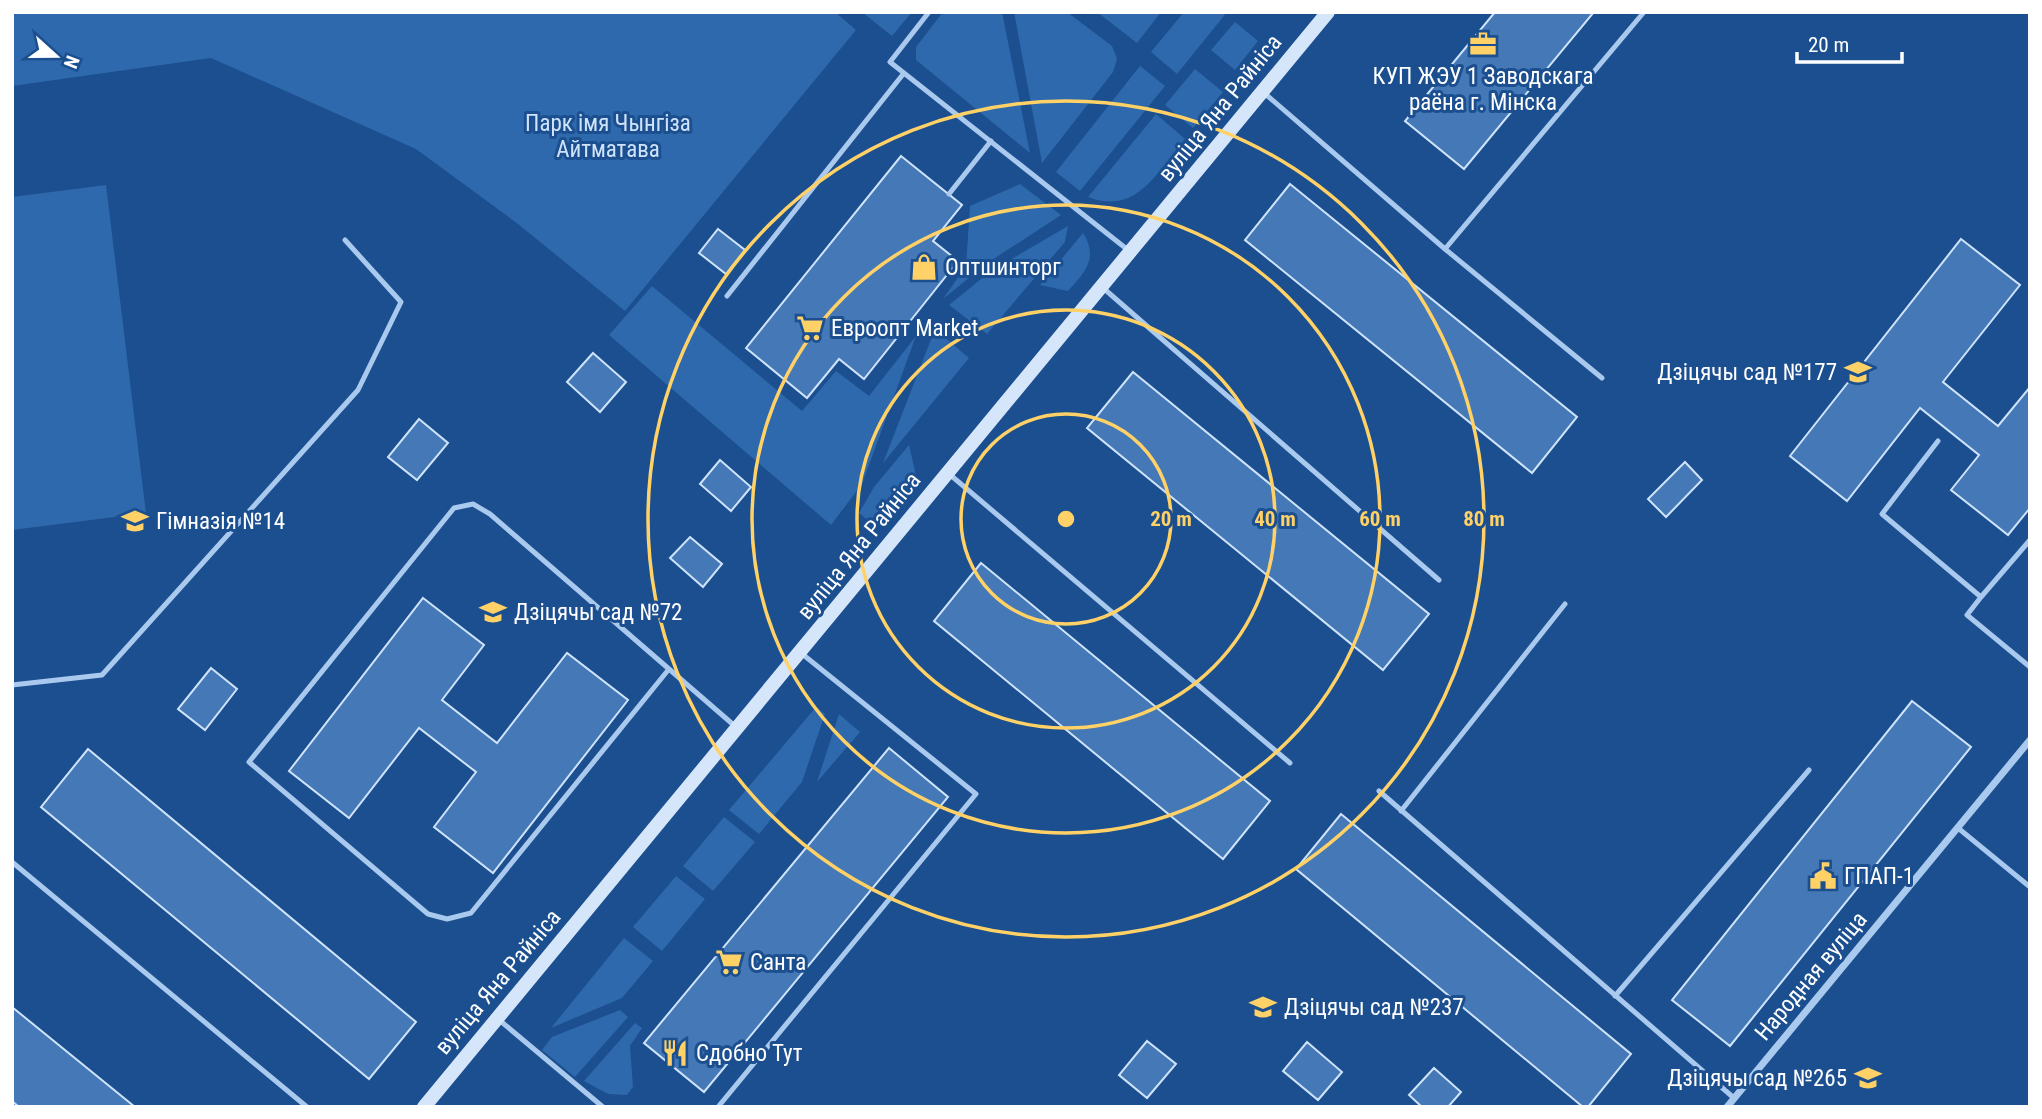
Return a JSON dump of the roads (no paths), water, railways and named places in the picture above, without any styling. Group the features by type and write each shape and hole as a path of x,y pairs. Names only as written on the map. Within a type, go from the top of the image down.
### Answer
{"street":[{"name":"вуліца Яна Райніса","path":"424,1107 1328,12"},
{"name":"Народная вуліца","path":"1727,1107 2030,740"}],"lane":[{"path":"929,12 891,62 1131,252"},
{"path":"1446,249 1644,12"},
{"path":"727,296 904,73"},
{"path":"1262,92 1602,378"},
{"path":"949,194 991,141"},
{"path":"12,685 102,675 358,390 401,302 345,240"},
{"path":"1102,287 1439,580"},
{"path":"1938,441 1882,514 1981,597"},
{"path":"948,473 1290,763"},
{"path":"669,668 471,913 447,919 428,914 249,762 454,508 473,504 490,514 669,668 738,729"},
{"path":"2030,540 1967,615 2030,667"},
{"path":"1401,811 1565,604"},
{"path":"718,1107 976,794 801,653"},
{"path":"1615,996 1809,770"},
{"path":"1379,791 1734,1098"},
{"path":"1958,828 2030,887"},
{"path":"12,862 307,1107"},
{"path":"497,1018 603,1107"}],"place":[{"name":"КУП ЖЭУ 1 Заводскага раёна г. Мінска","path":"1483,44"},
{"name":"Оптшинторг","path":"924,267"},
{"name":"Евроопт Market","path":"810,328"},
{"name":"Дзіцячы сад №177","path":"1858,372"},
{"name":"Гімназія №14","path":"135,521"},
{"name":"Дзіцячы сад №72","path":"493,612"},
{"name":"ГПАП-1","path":"1823,876"},
{"name":"Санта","path":"729,962"},
{"name":"Дзіцячы сад №237","path":"1263,1007"},
{"name":"Сдобно Тут","path":"675,1053"},
{"name":"Дзіцячы сад №265","path":"1868,1078"}],"park label":[{"name":"Парк імя Чынгіза Айтматава","path":"608,136"}]}
